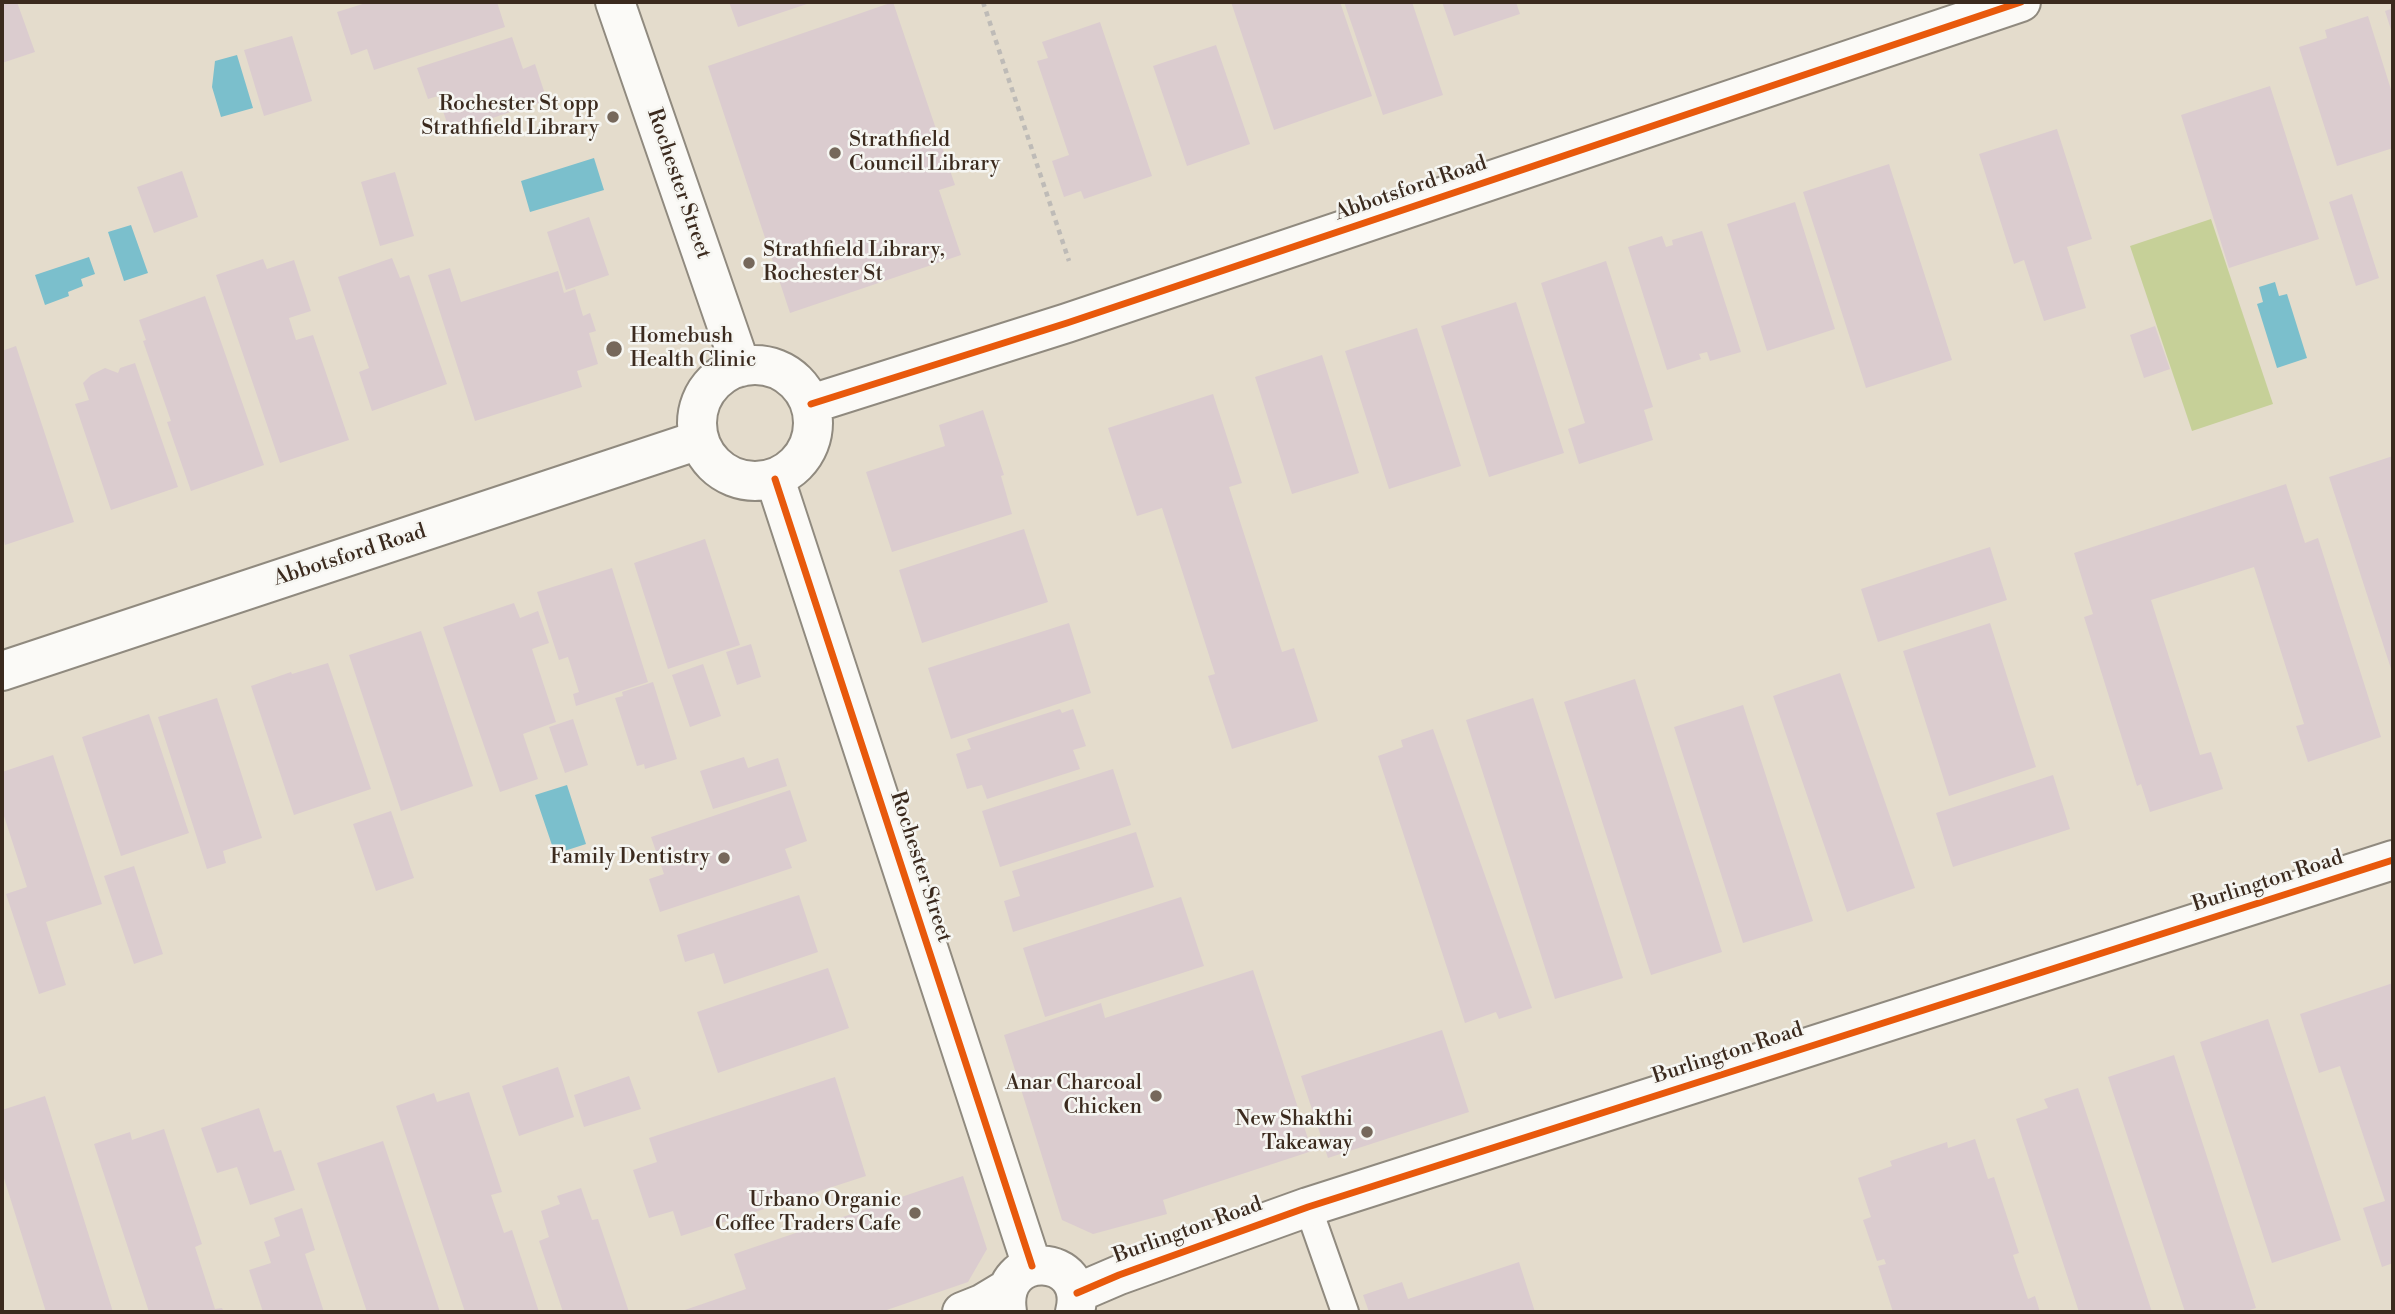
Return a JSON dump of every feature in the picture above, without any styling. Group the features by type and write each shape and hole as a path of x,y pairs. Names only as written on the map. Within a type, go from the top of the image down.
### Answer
{"street":[{"name":"Rochester Street","path":"615,2 741,367"},
{"name":"Abbotsford Road","path":"811,404 1067,323 2021,2"},
{"path":"758,364 776,368 791,376 803,388 811,404 813,430 804,456 791,470 775,479 757,482 738,480 720,471 707,458 699,440 697,421 700,403 710,387 723,374 741,367 758,364"},
{"name":"Abbotsford Road","path":"2,671 699,440"},
{"name":"Rochester Street","path":"775,479 1015,1289"},
{"name":"Burlington Road","path":"1076,1303 1124,1273 1308,1207 2393,860"},
{"path":"962,1312 1015,1289 1044,1264 1056,1267 1073,1283 1076,1303"}],"lane":[{"path":"1308,1207 1345,1312"}],"path":[{"path":"983,2 1069,261"}],"green space":[{"path":"2211,219 2273,404 2192,431 2130,246"}],"water":[{"path":"237,55 253,108 221,117 212,87 215,61"},
{"path":"594,158 604,190 530,212 521,181"},
{"path":"131,225 148,273 124,281 108,232"},
{"path":"89,257 95,274 81,279 83,286 68,292 69,296 45,305 35,275"},
{"path":"2275,282 2279,296 2287,294 2307,358 2277,368 2257,304 2263,302 2259,287"},
{"path":"567,785 586,844 555,854 535,795"}],"building":[{"path":"2,2 17,2 35,52 2,63"},
{"path":"369,2 497,2 505,27 374,70 367,49 351,55 337,12"},
{"path":"729,2 813,2 738,27"},
{"path":"893,2 955,185 939,190 961,255 790,313 708,66"},
{"path":"1231,2 1340,2 1372,96 1274,130"},
{"path":"1344,2 1412,2 1443,95 1383,115"},
{"path":"1442,2 1516,2 1520,14 1454,36"},
{"path":"2393,8 2393,36 2385,11"},
{"path":"2368,16 2393,96 2393,148 2337,166 2299,47 2327,38 2325,30"},
{"path":"1100,22 1152,176 1084,199 1081,191 1064,197 1052,161 1069,155 1037,61 1048,58 1042,42"},
{"path":"292,36 312,101 264,116 244,50"},
{"path":"512,37 523,69 535,64 547,100 450,132 438,96 428,99 417,68"},
{"path":"1216,45 1250,144 1187,166 1153,66"},
{"path":"2270,86 2319,239 2229,268 2181,115"},
{"path":"2057,129 2092,239 2067,247 2086,308 2044,321 2024,260 2014,264 1979,154"},
{"path":"1889,164 1952,360 1866,388 1803,192"},
{"path":"182,171 198,217 154,233 137,187"},
{"path":"395,172 414,236 380,246 361,182"},
{"path":"2352,194 2379,278 2356,286 2329,202"},
{"path":"1795,202 1835,329 1767,351 1727,224"},
{"path":"589,217 609,275 566,290 547,232"},
{"path":"1702,231 1741,352 1710,361 1707,352 1699,354 1701,359 1667,370 1628,247 1662,236 1666,247 1673,245 1672,240"},
{"path":"392,258 400,278 409,275 447,384 372,411 359,372 369,368 338,277"},
{"path":"263,259 267,269 294,260 311,311 289,318 296,340 313,335 349,440 280,463 216,275"},
{"path":"1606,261 1653,407 1644,410 1653,440 1579,464 1568,429 1585,423 1541,283"},
{"path":"450,268 461,302 558,271 564,293 575,289 583,316 590,313 596,331 589,333 598,364 577,371 582,387 475,421 428,275"},
{"path":"205,296 264,465 191,491 167,422 171,421 143,341 146,340 139,320"},
{"path":"1516,302 1564,453 1489,477 1441,326"},
{"path":"2155,326 2170,369 2144,378 2130,335"},
{"path":"1417,328 1461,466 1389,489 1345,351"},
{"path":"16,346 74,522 5,545 2,534 2,351"},
{"path":"1322,355 1359,473 1292,494 1255,377"},
{"path":"135,363 178,487 111,510 75,404 89,400 83,383 91,375 105,368 118,373 120,368"},
{"path":"1213,394 1242,483 1229,487 1282,652 1294,648 1318,721 1232,749 1208,676 1215,674 1162,508 1137,516 1108,428"},
{"path":"983,410 1004,475 1001,476 1012,514 892,552 866,472 945,446 939,425"},
{"path":"2393,456 2393,675 2329,477"},
{"path":"2286,484 2305,543 2318,538 2381,737 2308,762 2296,726 2304,724 2254,567 2151,600 2200,755 2211,752 2223,789 2150,812 2141,784 2137,786 2084,617 2093,614 2074,553"},
{"path":"1024,529 1048,602 922,643 899,570"},
{"path":"705,539 740,645 668,669 634,563"},
{"path":"1990,547 2007,600 1878,642 1861,589"},
{"path":"612,568 648,682 576,706 573,694 579,692 568,657 559,660 537,592"},
{"path":"514,603 520,618 538,611 549,643 532,649 556,722 523,734 538,779 500,792 443,627"},
{"path":"1069,623 1091,693 951,739 928,668"},
{"path":"1990,623 2036,767 1949,796 1903,651"},
{"path":"421,631 473,786 401,811 349,655"},
{"path":"751,644 761,677 737,685 726,652"},
{"path":"328,663 371,789 294,815 251,686"},
{"path":"703,664 721,716 690,727 672,675"},
{"path":"1840,673 1915,888 1847,912 1773,696"},
{"path":"1635,679 1722,952 1651,975 1564,702"},
{"path":"653,682 677,759 645,769 644,764 637,766 615,698 623,696 622,692"},
{"path":"217,698 262,838 223,851 226,863 207,869 158,717"},
{"path":"1533,698 1623,978 1555,999 1466,720"},
{"path":"1743,705 1813,921 1743,943 1674,727"},
{"path":"1060,709 1062,713 1073,709 1086,746 1073,750 1080,769 987,799 982,785 967,789 956,754 971,749 967,739"},
{"path":"149,714 189,833 121,856 82,737"},
{"path":"573,719 588,765 565,773 549,727"},
{"path":"1433,729 1532,1008 1499,1019 1496,1012 1465,1023 1378,756 1403,747 1401,740"},
{"path":"53,755 102,904 46,922 66,985 39,994 6,894 27,887 2,810 2,772"},
{"path":"744,757 748,768 778,758 787,786 713,809 700,771"},
{"path":"1113,769 1131,825 1000,867 982,811"},
{"path":"2053,775 2070,829 1953,867 1936,813"},
{"name":"Family Dentistry","path":"790,790 807,841 785,849 792,868 660,912 649,879 664,874 651,837"},
{"path":"391,811 414,878 376,891 353,824"},
{"path":"1136,832 1154,887 1013,932 1004,901 1020,896 1012,871"},
{"path":"134,866 163,954 134,964 104,876"},
{"path":"799,895 818,952 724,984 714,953 685,962 677,935"},
{"path":"1181,897 1204,966 1045,1017 1023,948"},
{"path":"828,968 849,1028 718,1073 697,1012"},
{"path":"1253,970 1312,1151 1163,1200 1167,1214 1093,1234 1062,1220 1004,1035 1101,1003 1105,1018"},
{"path":"2393,983 2393,1263 2382,1267 2363,1208 2385,1201 2340,1066 2319,1073 2300,1014"},
{"path":"2268,1019 2341,1240 2272,1263 2200,1042"},
{"path":"1442,1030 1469,1112 1328,1158 1301,1076"},
{"path":"2174,1055 2256,1308 2243,1312 2185,1312 2108,1077"},
{"path":"558,1067 574,1117 519,1136 502,1086"},
{"path":"629,1076 641,1109 584,1127 574,1095"},
{"path":"835,1077 866,1176 681,1236 673,1211 649,1218 633,1170 657,1162 649,1138"},
{"path":"2078,1088 2152,1312 2079,1312 2016,1119 2048,1108 2044,1099"},
{"path":"469,1092 502,1192 491,1195 504,1233 512,1230 539,1312 465,1312 396,1106 434,1093 437,1102"},
{"path":"45,1096 113,1312 46,1312 2,1172 2,1110"},
{"path":"259,1108 274,1152 281,1150 295,1190 250,1205 237,1167 217,1173 201,1128"},
{"path":"164,1129 202,1244 195,1247 215,1309 222,1308 224,1312 149,1312 94,1144 130,1132 132,1140"},
{"path":"1975,1139 1988,1179 1994,1177 2019,1253 2013,1255 2028,1299 2035,1296 2040,1312 1893,1312 1878,1266 1886,1264 1884,1259 1877,1261 1863,1220 1871,1217 1858,1178 1892,1166 1890,1161 1947,1142 1948,1148"},
{"path":"383,1141 440,1312 367,1312 317,1163"},
{"name":"Urbano Organic Coffee Traders Cafe","path":"963,1176 987,1249 968,1282 881,1312 679,1312 746,1289 734,1254"},
{"path":"581,1188 592,1220 598,1219 629,1312 563,1312 539,1241 549,1237 541,1211 560,1204 557,1196"},
{"path":"302,1208 315,1250 305,1254 324,1312 263,1312 249,1270 271,1263 264,1242 280,1236 274,1218"},
{"path":"1519,1262 1535,1312 1369,1312 1363,1295 1402,1282 1408,1299"}],"cycle path":[{"path":"811,404 1067,323 2021,2"},
{"path":"775,479 1032,1266"},
{"path":"1077,1293 1119,1275 1308,1207 2393,860"}],"place":[{"name":"Rochester St opp Strathfield Library","path":"613,117"},
{"name":"Strathfield Council Library","path":"835,153"},
{"name":"Strathfield Library, Rochester St","path":"749,263"},
{"name":"Homebush Health Clinic","path":"614,349"},
{"name":"Family Dentistry","path":"724,858"},
{"name":"Anar Charcoal Chicken","path":"1156,1096"},
{"name":"New Shakthi Takeaway","path":"1367,1132"},
{"name":"Urbano Organic Coffee Traders Cafe","path":"915,1213"}]}
